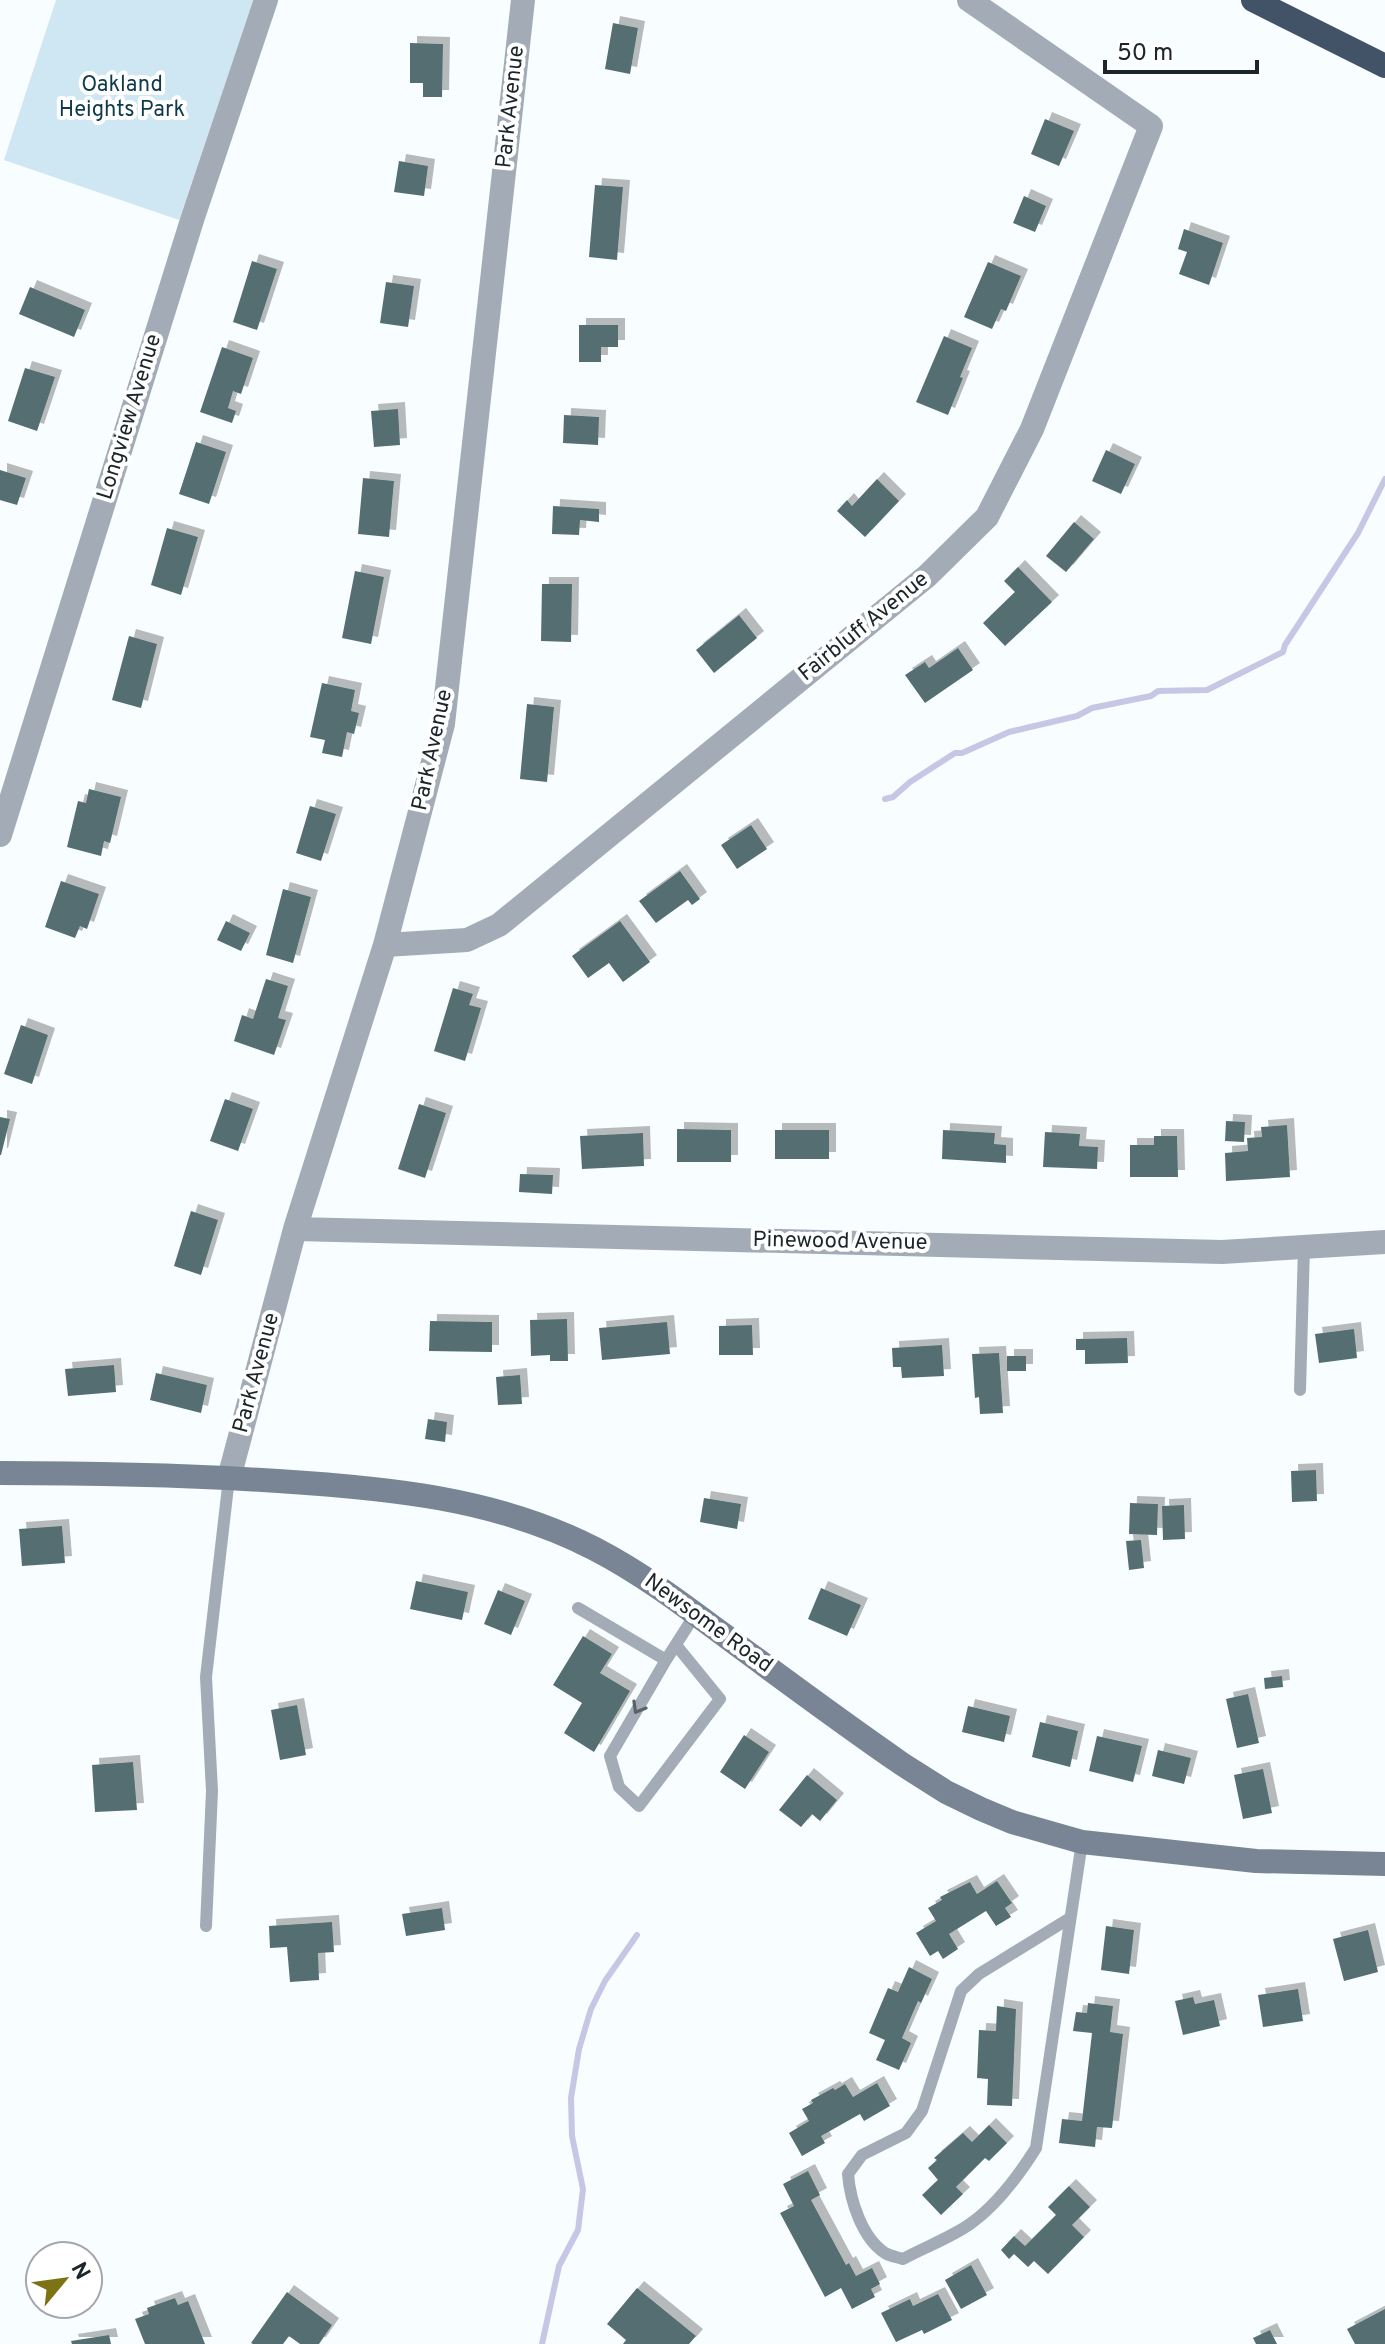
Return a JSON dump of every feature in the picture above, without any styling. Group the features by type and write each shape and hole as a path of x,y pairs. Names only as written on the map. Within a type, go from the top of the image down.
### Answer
{"highway":[{"path":"1253,0 1385,66"}],"street":[{"name":"Longview Avenue","path":"0,835 193,217 266,0"},
{"name":"Park Avenue","path":"229,1478 295,1229 385,945 443,724 523,0"},
{"name":"Fairbluff Avenue","path":"385,945 467,940 499,925 927,576 987,517 1032,429 1151,126 969,0"},
{"name":"Pinewood Avenue","path":"295,1229 1222,1252 1385,1242"},
{"name":"Newsome Road","path":"0,1473 145,1474 397,1491 470,1503 507,1513 552,1528 634,1571 696,1613 844,1725 946,1792 1012,1822 1082,1842 1256,1861 1385,1864"}],"lane":[{"path":"1300,1390 1304,1247"},
{"path":"206,1926 212,1791 206,1677 229,1478"},
{"path":"578,1608 666,1660"},
{"path":"676,1645 720,1699 639,1806 619,1787 610,1756 666,1660 696,1613"},
{"path":"1070,1918 979,1974 961,1991 922,2111 906,2133 862,2155 848,2174 849,2192 869,2237 886,2255 903,2259 969,2225 987,2210 1036,2148 1082,1842"}],"green space":[{"name":"Oakland Heights Park","path":"56,0 254,0 179,220 4,160"}],"building":[{"path":"613,23 638,28 630,74 605,69"},
{"path":"410,43 443,44 442,97 423,97 423,83 410,83"},
{"path":"1045,119 1074,131 1059,166 1031,154"},
{"path":"399,161 428,166 424,196 394,192"},
{"path":"595,185 623,187 617,260 589,257"},
{"path":"1024,196 1046,206 1035,232 1013,223"},
{"path":"1184,229 1223,243 1209,285 1179,274 1187,252 1178,249"},
{"path":"252,261 277,269 257,330 233,322"},
{"path":"988,262 1021,276 1006,311 1001,309 992,329 964,317"},
{"path":"386,282 414,286 408,327 380,323"},
{"path":"30,287 85,310 74,337 19,314"},
{"path":"579,325 618,325 618,347 601,347 601,362 579,362"},
{"path":"944,336 972,348 948,415 916,402"},
{"path":"222,347 253,358 241,394 233,391 228,408 236,411 232,423 200,412"},
{"path":"25,368 55,377 37,431 8,421"},
{"path":"398,409 400,445 374,447 371,411"},
{"path":"564,415 599,417 598,445 563,443"},
{"path":"196,442 226,452 209,504 179,494"},
{"path":"1106,450 1135,464 1121,494 1092,481"},
{"path":"0,470 26,478 17,505 0,500"},
{"path":"363,478 394,481 389,537 358,534"},
{"path":"877,479 899,501 865,537 837,511 847,500 852,506"},
{"path":"553,506 599,509 599,522 580,520 579,535 552,534"},
{"path":"1074,522 1094,539 1066,572 1046,556"},
{"path":"167,528 198,537 181,595 151,585"},
{"path":"1018,567 1052,602 1005,646 983,623 1015,592 1004,581"},
{"path":"355,571 384,577 371,644 342,638"},
{"path":"542,584 572,584 571,642 541,641"},
{"path":"739,615 757,638 714,673 696,650"},
{"path":"129,636 157,644 141,708 112,700"},
{"path":"958,648 973,670 925,703 905,675 925,662 929,668"},
{"path":"322,683 355,690 351,711 359,713 354,734 347,732 342,757 322,753 325,740 310,737"},
{"path":"527,704 554,707 547,782 520,779"},
{"path":"89,789 121,797 110,843 104,841 101,856 67,847 78,801 86,803"},
{"path":"310,806 336,814 321,861 296,853"},
{"path":"751,825 767,849 737,869 721,845"},
{"path":"680,871 700,899 692,905 688,900 656,923 639,901"},
{"path":"61,881 99,894 87,929 80,926 75,938 45,927"},
{"path":"283,889 311,897 293,963 266,955"},
{"path":"226,921 250,933 241,951 217,940"},
{"path":"620,921 650,962 623,982 609,963 588,978 572,956"},
{"path":"266,979 288,986 278,1018 286,1020 274,1055 234,1041 242,1015 253,1019"},
{"path":"453,988 473,994 469,1005 481,1008 465,1061 434,1051"},
{"path":"21,1025 48,1035 32,1084 4,1074"},
{"path":"225,1099 253,1109 238,1151 210,1141"},
{"path":"419,1104 446,1113 425,1178 398,1169"},
{"path":"0,1117 10,1119 1,1155 0,1155"},
{"path":"1226,1121 1245,1122 1244,1142 1225,1141"},
{"path":"1287,1125 1290,1177 1226,1181 1225,1153 1248,1151 1247,1138 1262,1137 1261,1127"},
{"path":"677,1129 731,1130 731,1162 677,1162"},
{"path":"775,1130 829,1130 829,1159 775,1159"},
{"path":"943,1130 995,1133 994,1144 1006,1145 1006,1163 942,1159"},
{"path":"1045,1132 1080,1134 1079,1146 1098,1147 1097,1169 1043,1167"},
{"path":"643,1133 644,1166 582,1169 580,1136"},
{"path":"1154,1136 1177,1136 1178,1177 1130,1177 1130,1145 1154,1145"},
{"path":"520,1174 553,1175 552,1194 519,1192"},
{"path":"191,1211 218,1220 201,1275 174,1266"},
{"path":"567,1319 568,1361 550,1361 550,1355 531,1356 530,1320"},
{"path":"430,1321 492,1322 492,1352 429,1351"},
{"path":"667,1322 670,1354 602,1360 599,1328"},
{"path":"752,1325 753,1355 719,1355 719,1326"},
{"path":"1354,1329 1357,1358 1319,1363 1315,1334"},
{"path":"1127,1338 1128,1363 1085,1364 1085,1350 1076,1350 1076,1339"},
{"path":"942,1345 944,1376 902,1378 901,1367 893,1367 892,1348"},
{"path":"999,1353 1003,1413 980,1414 979,1397 975,1398 972,1354"},
{"path":"1007,1356 1026,1356 1026,1371 1007,1371"},
{"path":"114,1365 116,1392 68,1396 65,1369"},
{"path":"156,1373 207,1385 201,1413 150,1400"},
{"path":"520,1375 522,1404 498,1405 496,1377"},
{"path":"428,1419 447,1422 445,1442 425,1439"},
{"path":"1316,1470 1317,1501 1292,1502 1291,1471"},
{"path":"704,1498 741,1504 737,1529 700,1522"},
{"path":"1130,1503 1158,1504 1157,1535 1129,1534"},
{"path":"1184,1505 1185,1539 1163,1540 1162,1506"},
{"path":"62,1526 65,1563 22,1566 19,1529"},
{"path":"1141,1540 1144,1568 1129,1570 1126,1541"},
{"path":"416,1581 468,1592 462,1620 410,1609"},
{"path":"821,1588 861,1605 847,1636 808,1619"},
{"path":"498,1590 525,1601 511,1635 484,1624"},
{"path":"583,1636 612,1654 600,1673 630,1691 594,1752 564,1733 582,1703 553,1685"},
{"path":"1282,1676 1283,1687 1265,1689 1264,1678"},
{"path":"1248,1694 1259,1743 1237,1748 1226,1699"},
{"path":"297,1705 306,1755 280,1760 271,1710"},
{"path":"968,1706 1010,1716 1004,1742 962,1732"},
{"path":"1040,1722 1078,1731 1070,1767 1032,1757"},
{"path":"744,1735 769,1752 745,1789 720,1772"},
{"path":"1097,1736 1142,1746 1133,1782 1089,1771"},
{"path":"1158,1750 1191,1758 1184,1784 1152,1776"},
{"path":"133,1762 137,1810 95,1812 92,1765"},
{"path":"1263,1769 1272,1813 1243,1819 1234,1775"},
{"path":"807,1775 837,1800 820,1821 812,1814 801,1827 779,1810"},
{"path":"997,1881 1012,1903 1005,1908 1011,1917 996,1926 986,1911 949,1934 958,1949 943,1959 938,1951 930,1956 916,1933 936,1921 928,1908 942,1900 940,1897 970,1882 977,1894"},
{"path":"442,1908 445,1930 406,1936 402,1914"},
{"path":"332,1922 334,1952 318,1953 319,1980 290,1982 287,1947 270,1948 269,1926"},
{"path":"1106,1926 1134,1930 1129,1974 1101,1970"},
{"path":"1368,1930 1378,1972 1344,1981 1333,1939"},
{"path":"909,1967 932,1979 921,2003 918,2001 902,2038 911,2043 899,2070 876,2060 885,2040 869,2033 888,1988 898,1992"},
{"path":"1298,1989 1303,2021 1263,2027 1258,1995"},
{"path":"1193,1997 1195,2004 1214,2000 1220,2026 1183,2035 1175,2001"},
{"path":"1088,2003 1113,2006 1110,2032 1123,2034 1112,2128 1097,2127 1095,2147 1059,2143 1062,2119 1082,2121 1092,2033 1073,2031 1076,2012 1087,2013"},
{"path":"997,2006 1016,2009 1012,2106 987,2105 988,2079 977,2078 979,2030 996,2031"},
{"path":"877,2083 890,2106 864,2121 860,2114 821,2136 825,2143 802,2156 789,2133 809,2121 802,2109 813,2103 811,2100 845,2084 853,2097"},
{"path":"989,2125 1007,2143 989,2161 985,2158 956,2187 963,2194 941,2215 922,2195 938,2180 928,2168 937,2160 934,2158 963,2133 972,2142"},
{"path":"808,2171 820,2195 811,2200 846,2265 849,2263 856,2276 872,2268 880,2284 871,2289 875,2297 852,2309 841,2288 825,2297 780,2213 794,2206 783,2184"},
{"path":"1069,2186 1090,2207 1072,2225 1084,2237 1048,2274 1034,2261 1028,2267 1014,2254 1009,2259 1001,2250 1014,2236 1025,2246 1056,2215 1048,2207"},
{"path":"971,2265 987,2295 961,2309 945,2280"},
{"path":"637,2288 696,2336 689,2344 623,2344 626,2340 607,2324"},
{"path":"287,2292 332,2325 319,2344 300,2344 289,2336 283,2344 251,2343"},
{"path":"938,2294 952,2320 924,2334 922,2330 896,2342 881,2313 910,2299 913,2306"},
{"path":"175,2298 178,2305 188,2301 205,2344 145,2344 135,2319 149,2314 147,2308"},
{"path":"1385,2309 1385,2344 1355,2344 1347,2329"},
{"path":"1270,2330 1277,2344 1256,2344 1253,2338"},
{"path":"109,2335 111,2344 72,2344 71,2341"}],"waterway":[{"path":"885,799 893,797 955,753 962,753 1009,732 1077,716 1092,708 1151,696 1158,691 1207,690 1283,652 1358,533 1385,479"},
{"path":"542,2344 559,2266 578,2230 583,2189 572,2136 571,2098 579,2049 591,2009 605,1981 637,1935"}]}
